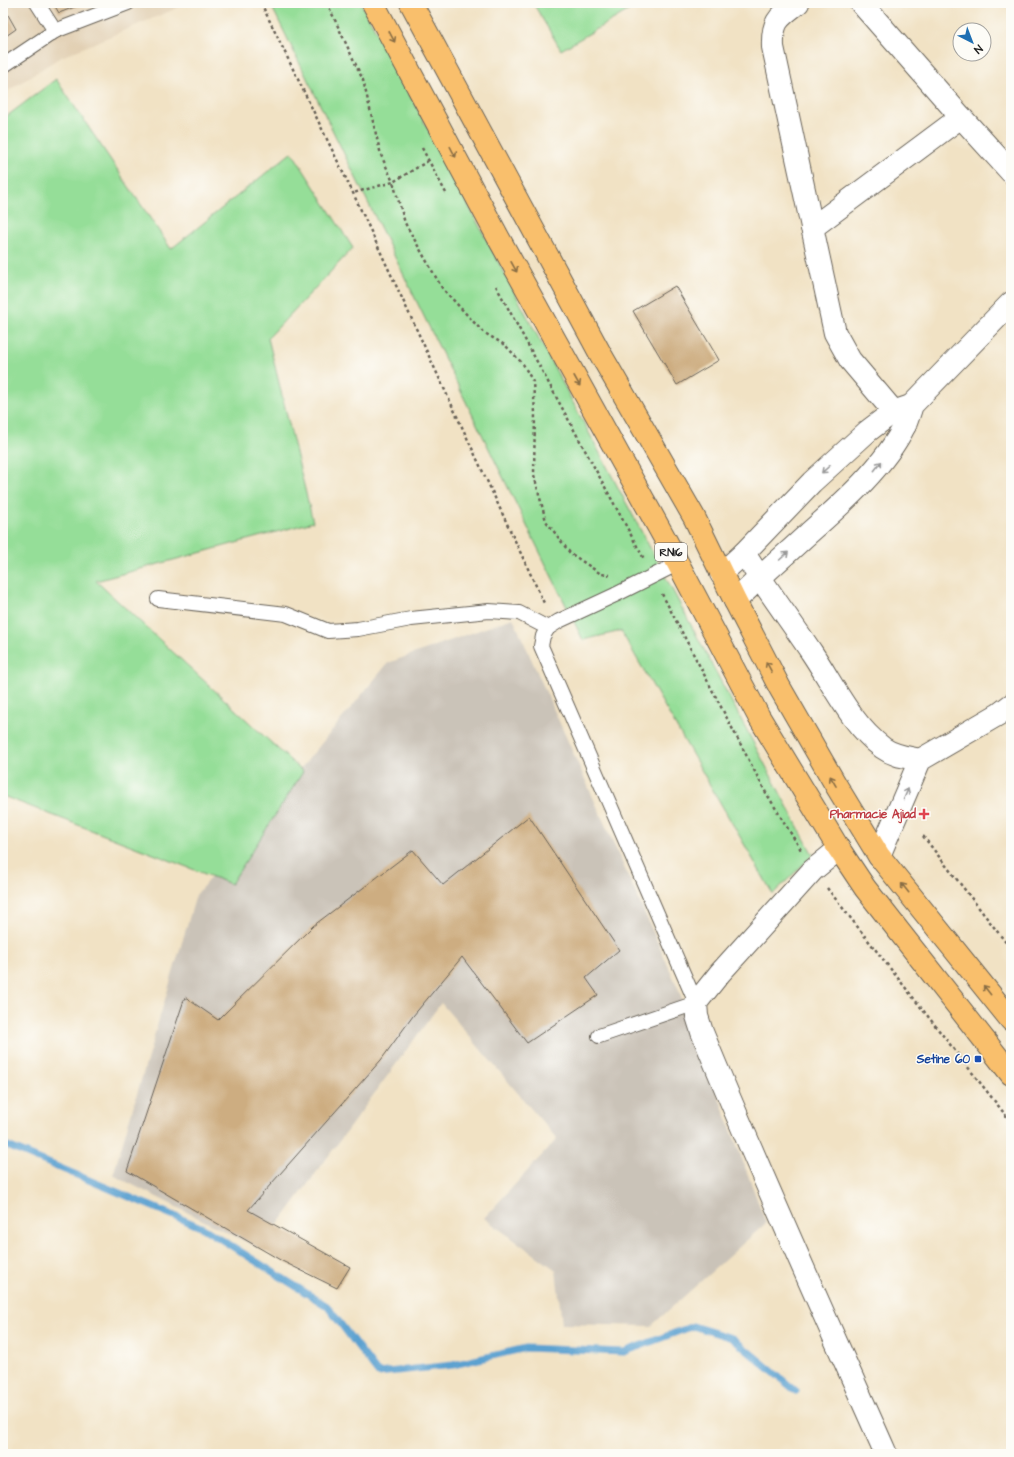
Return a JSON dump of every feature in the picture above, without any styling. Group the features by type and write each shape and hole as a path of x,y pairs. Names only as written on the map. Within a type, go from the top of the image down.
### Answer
{"highway":[{"name":"RN16","path":"373,3 498,237 677,564 758,717 839,849 865,888 1011,1074"},
{"name":"RN16","path":"411,3 601,355 694,517 721,574 780,688 837,788 879,856 1011,1020"}],"street":[{"path":"798,3 778,20 772,32 773,47 835,333 850,360 904,414"},
{"path":"861,3 1011,172"},
{"path":"812,228 961,117"},
{"path":"721,574 744,553 812,482 868,431 904,414 1011,303"},
{"path":"735,601 824,520 874,470 890,449 904,414"},
{"path":"744,553 851,714 863,729 892,753 920,760"},
{"path":"879,856 920,760 1007,710"},
{"path":"839,849 813,870 720,973 704,995 696,1003 698,1021 725,1089 807,1278 856,1384 886,1454"}],"lane":[{"path":"37,3 55,32"},
{"path":"3,66 55,32 128,3"},
{"path":"599,1036 696,1003 540,646 543,636 551,626 677,564"},
{"path":"158,599 286,614 328,631 358,629 411,619 489,611 519,613 551,626"}],"path":[{"path":"260,3 353,193 551,626"},
{"path":"327,3 363,80 381,155 393,182 405,223 442,288 483,332 505,345 523,364 533,382 535,413 534,475 546,520 570,553 601,574 616,576 624,590"},
{"path":"353,193 393,182 428,161"},
{"path":"923,836 1011,949"}],"shaded area":[{"path":"3,3 189,3 59,58 3,94"},
{"path":"513,618 678,988 766,1223 651,1326 562,1324 556,1270 484,1218 557,1139 441,1003 260,1249 113,1175 196,895 388,663"}],"green space":[{"path":"270,3 361,3 813,855 773,894 621,631 583,640"},
{"path":"533,3 627,3 631,9 561,50"},
{"path":"56,79 171,249 292,152 353,248 268,338 313,522 96,581 303,772 231,884 3,796 3,119"}],"building":[{"path":"53,3 85,3 59,13"},
{"path":"3,6 16,29 3,38"},
{"path":"675,286 719,360 677,385 633,311"},
{"path":"529,816 619,950 586,978 598,995 527,1043 462,957 413,1016 381,1060 248,1210 350,1267 337,1288 282,1261 127,1171 185,997 218,1020 313,926 413,850 443,885"}],"waterway":[{"path":"3,1144 203,1228 327,1306 378,1373 453,1365 526,1348 624,1352 693,1326 732,1338 796,1391"}],"place":[{"name":"Pharmacie Ajiad","path":"924,814"},
{"name":"Setine 60","path":"978,1059"}]}
